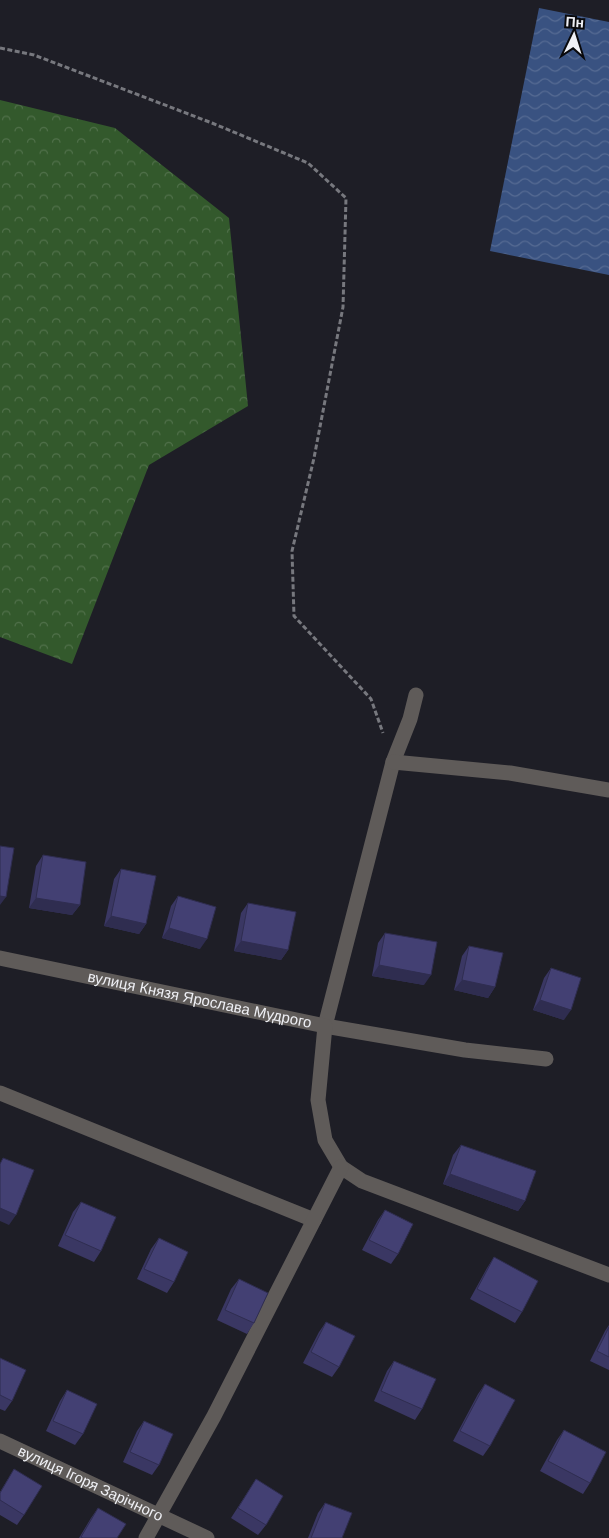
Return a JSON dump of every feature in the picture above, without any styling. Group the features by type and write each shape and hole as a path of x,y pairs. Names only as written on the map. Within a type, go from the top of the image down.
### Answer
{"street":[{"path":"416,695 410,719 394,762 325,1026 465,1050 546,1059"},
{"path":"394,762 510,773 609,790"},
{"name":"вулиця Князя Ярослава Мудрого","path":"0,958 325,1026 318,1100 326,1140 341,1167 362,1181 609,1275"},
{"path":"0,1093 314,1220"},
{"path":"146,1538 214,1416 341,1167"},
{"name":"вулиця Ігоря Зарічного","path":"0,1441 207,1538"}],"path":[{"path":"0,48 34,55 212,123 308,163 346,198 343,307 314,458 292,551 294,616 371,699 394,762"}],"green space":[{"path":"0,100 115,128 229,218 248,406 149,465 72,664 0,637"}],"water":[{"path":"539,8 609,22 609,275 490,251"}],"building":[{"path":"0,846 14,848 6,897 0,896"},
{"path":"43,855 86,862 80,905 36,898"},
{"path":"121,869 156,876 146,924 111,916"},
{"path":"178,896 216,907 207,939 169,928"},
{"path":"248,903 296,912 288,950 241,941"},
{"path":"385,933 437,942 431,975 379,965"},
{"path":"469,946 503,953 495,987 462,980"},
{"path":"551,968 581,978 571,1010 540,1000"},
{"path":"461,1145 536,1171 525,1201 450,1174"},
{"path":"3,1158 34,1170 16,1215 0,1208 0,1164"},
{"path":"81,1202 116,1217 101,1251 65,1235"},
{"path":"385,1210 413,1224 398,1254 369,1240"},
{"path":"159,1238 188,1252 174,1282 144,1269"},
{"path":"494,1257 538,1281 522,1312 477,1289"},
{"path":"239,1279 268,1293 254,1323 225,1310"},
{"path":"326,1322 355,1336 339,1367 311,1352"},
{"path":"609,1327 609,1357 597,1351"},
{"path":"0,1358 26,1370 12,1401 0,1395"},
{"path":"394,1361 436,1379 422,1409 381,1391"},
{"path":"485,1384 515,1400 490,1446 460,1431"},
{"path":"67,1390 97,1404 83,1434 53,1421"},
{"path":"144,1421 173,1434 159,1465 130,1452"},
{"path":"564,1430 606,1452 590,1483 548,1461"},
{"path":"14,1469 42,1486 24,1515 0,1500 0,1493"},
{"path":"256,1479 283,1496 266,1525 238,1508"},
{"path":"325,1503 352,1513 342,1538 311,1538"},
{"path":"98,1508 126,1524 117,1538 81,1537"}]}
